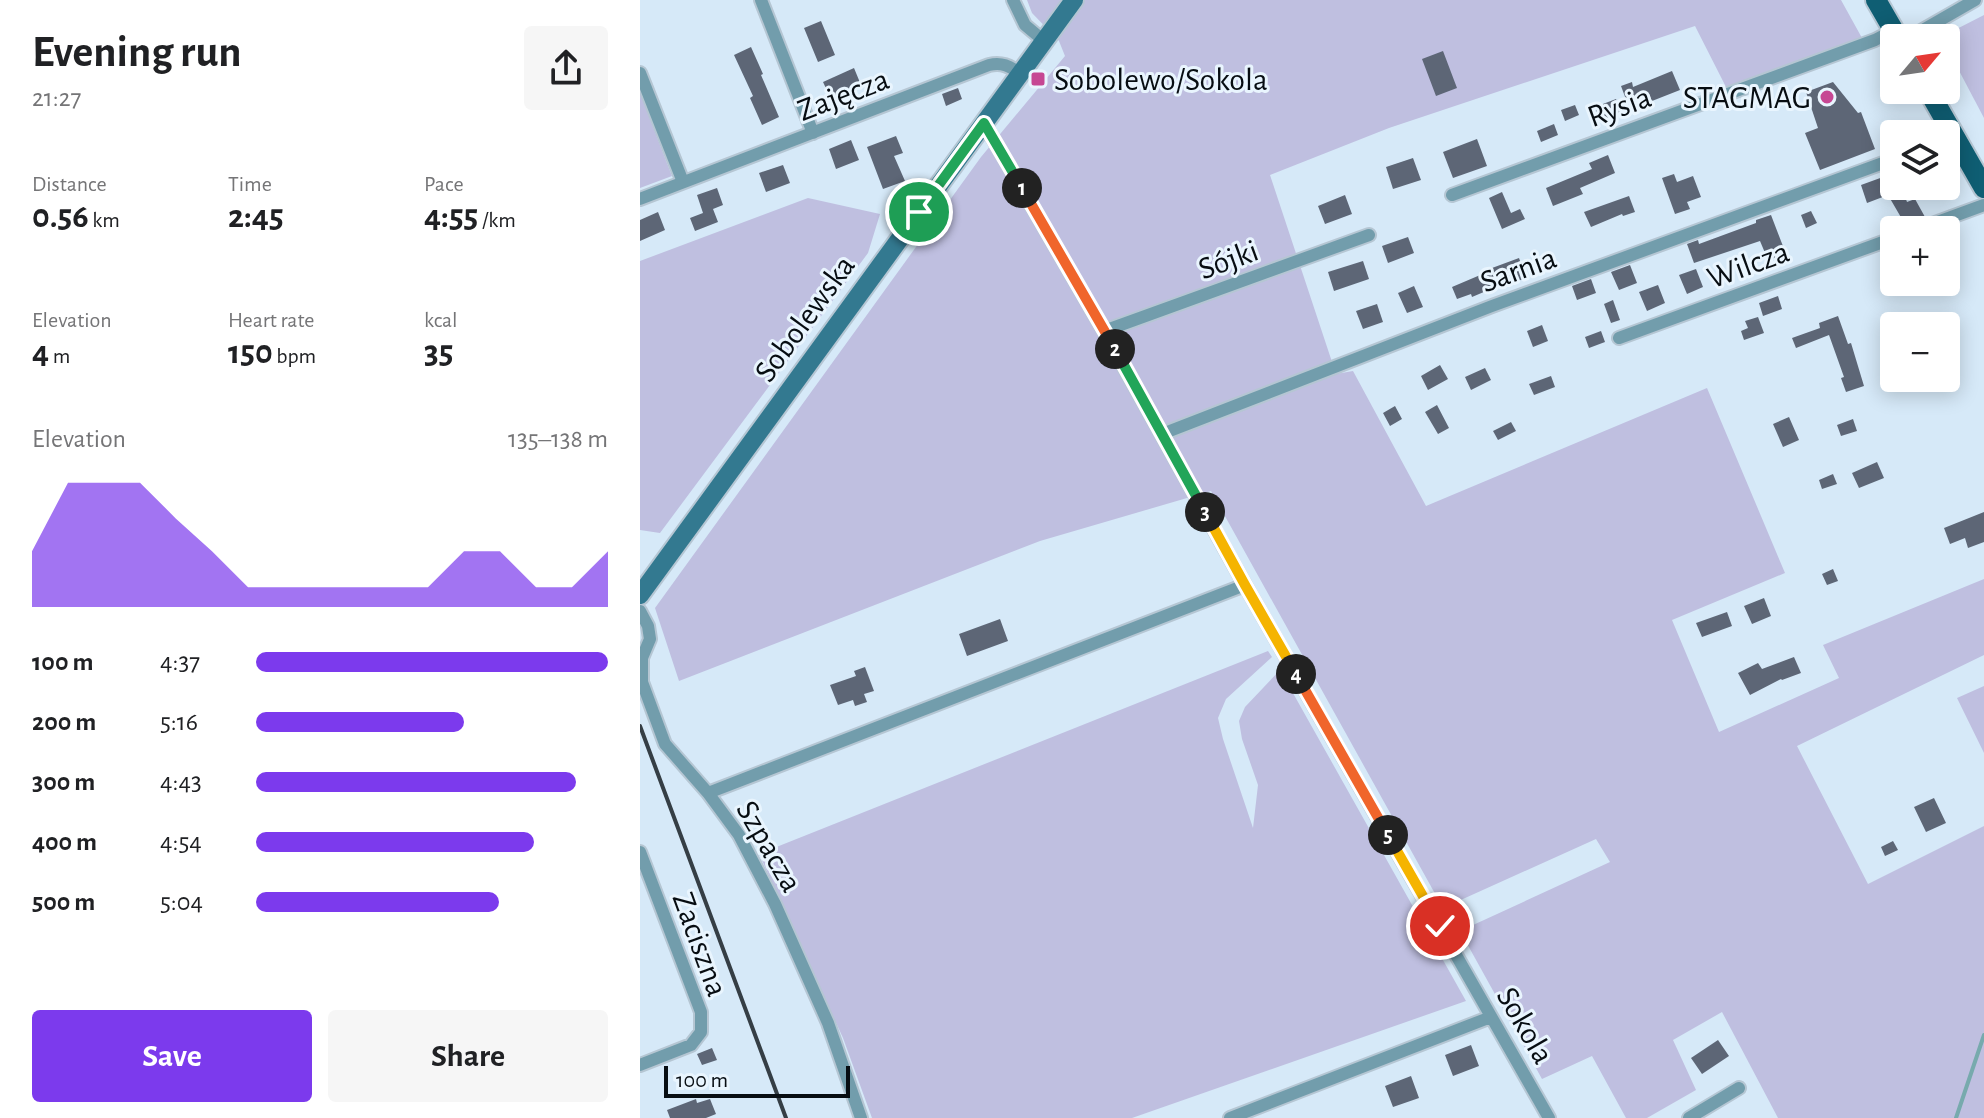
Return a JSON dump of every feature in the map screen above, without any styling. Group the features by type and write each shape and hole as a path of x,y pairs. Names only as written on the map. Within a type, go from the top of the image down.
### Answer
{"main road":[{"path":"1876,0 1892,24"},
{"path":"1960,153 1984,188"}],"street":[{"path":"761,0 813,133"},
{"path":"1013,0 1025,25 1044,41"},
{"name":"Sobolewska","path":"640,595 1074,0"},
{"name":"Rysia","path":"1924,24 1975,0"},
{"name":"Rysia","path":"1452,195 1880,39"},
{"name":"Zajęcza","path":"640,199 989,65 1006,65 1020,73"},
{"path":"640,73 683,182"},
{"name":"Sokola","path":"984,123 1549,1118"},
{"name":"Sarnia","path":"1162,434 1492,306 1880,164"},
{"path":"1954,216 1984,205"},
{"name":"Sójki","path":"1104,331 1369,235"},
{"name":"Wilcza","path":"1619,338 1880,243"},
{"path":"708,793 1245,585"},
{"name":"Szpacza","path":"640,611 648,626 650,639 642,658 642,682 665,744 708,793 739,835 775,904 828,1023 861,1118"},
{"name":"Zaciszna","path":"640,852 701,1012 701,1032 691,1045 640,1065"},
{"path":"1230,1118 1491,1017"},
{"path":"1689,1118 1739,1088"}],"shaded area":[{"path":"1027,0 1841,0 1862,38 1726,87 1695,26 1389,128 1270,175 1336,374 1353,371 1426,506 1707,388 1785,573 1672,620 1719,732 1839,678 1823,645 1984,579 1984,655 1797,746 1868,884 1984,826 1984,1118 1778,1118 1722,1012 1673,1040 1696,1090 1647,1118 1626,1118 1592,1056 1542,1079 1460,931 1610,862 1596,839 1443,908 1211,491 1040,541 679,681 655,608 981,157 1065,56 1059,41 1032,13"},
{"path":"1984,15 1984,118 1960,73 1960,27"},
{"path":"640,93 672,176 640,188"},
{"path":"808,198 880,214 868,253 660,533 640,530 640,261"},
{"path":"1268,651 1272,657 1226,699 1218,718 1253,828 1258,785 1239,721 1245,707 1280,670 1466,1001 1132,1118 872,1118 843,1038 759,854"},
{"path":"1984,686 1984,753 1957,698"}],"building":[{"path":"821,21 835,55 818,62 804,28"},
{"path":"751,47 779,117 762,125 750,98 753,96 734,55"},
{"path":"1443,51 1457,88 1436,96 1422,59"},
{"path":"854,68 861,85 831,99 823,82"},
{"path":"1672,71 1680,90 1652,101 1649,94 1627,102 1621,86 1632,82 1633,87"},
{"path":"1833,82 1858,113 1861,112 1875,149 1820,170 1805,133 1818,128 1806,92"},
{"path":"958,88 962,99 946,106 942,94"},
{"path":"1616,99 1621,112 1600,121 1595,107"},
{"path":"1575,105 1579,115 1565,121 1561,110"},
{"path":"1554,124 1558,135 1541,142 1537,131"},
{"path":"896,136 903,153 894,156 905,181 883,189 867,147"},
{"path":"1477,139 1487,166 1453,178 1443,152"},
{"path":"851,140 859,160 836,169 829,149"},
{"path":"1608,155 1615,173 1580,188 1583,194 1553,206 1546,188 1592,169 1589,163"},
{"path":"1413,158 1421,180 1393,189 1386,167"},
{"path":"783,165 790,183 766,192 759,173"},
{"path":"1674,174 1677,182 1693,176 1701,197 1687,202 1690,209 1675,214 1662,178"},
{"path":"1880,178 1880,198 1867,203 1861,185"},
{"path":"717,188 723,205 713,209 718,222 695,231 690,218 703,213 697,195"},
{"path":"1502,192 1511,213 1520,209 1525,219 1502,229 1489,198"},
{"path":"1345,195 1352,214 1325,224 1318,206"},
{"path":"1629,196 1635,212 1591,227 1584,212"},
{"path":"1891,200 1916,200 1924,216 1900,216"},
{"path":"1811,211 1817,223 1806,228 1801,215"},
{"path":"658,212 665,230 640,241 640,220"},
{"path":"1771,215 1786,254 1768,260 1760,241 1694,263 1687,244 1698,240 1699,244"},
{"path":"1408,237 1414,253 1388,263 1382,246"},
{"path":"1519,258 1526,278 1472,297 1471,294 1457,299 1452,287"},
{"path":"1363,261 1369,279 1334,291 1328,272"},
{"path":"1630,265 1637,283 1619,290 1611,272"},
{"path":"1696,269 1703,287 1687,294 1679,275"},
{"path":"1591,279 1596,293 1577,300 1572,286"},
{"path":"1658,285 1665,303 1647,311 1639,292"},
{"path":"1414,286 1423,307 1407,313 1398,293"},
{"path":"1778,296 1782,309 1763,316 1759,303"},
{"path":"1613,300 1620,320 1611,323 1604,304"},
{"path":"1377,304 1383,322 1363,329 1356,311"},
{"path":"1838,316 1848,344 1851,343 1864,386 1846,392 1829,335 1796,348 1792,338 1820,328 1819,323"},
{"path":"1758,317 1764,333 1744,340 1741,331 1748,328 1745,321"},
{"path":"1542,325 1548,341 1533,347 1527,331"},
{"path":"1601,331 1605,342 1589,348 1585,337"},
{"path":"1440,365 1448,379 1428,390 1421,376"},
{"path":"1485,368 1491,380 1471,390 1465,377"},
{"path":"1551,376 1555,387 1534,395 1529,384"},
{"path":"1437,405 1449,428 1438,434 1425,412"},
{"path":"1395,406 1402,419 1390,426 1383,413"},
{"path":"1789,417 1799,440 1783,447 1773,424"},
{"path":"1853,419 1857,431 1841,436 1837,425"},
{"path":"1511,422 1516,431 1498,440 1493,431"},
{"path":"1877,462 1884,478 1859,488 1852,473"},
{"path":"1833,474 1837,484 1822,489 1819,480"},
{"path":"1984,512 1984,542 1968,548 1965,538 1950,544 1944,528"},
{"path":"1833,569 1838,581 1827,585 1822,574"},
{"path":"1764,598 1771,616 1752,624 1744,606"},
{"path":"1727,612 1732,626 1702,637 1696,623"},
{"path":"1000,619 1008,641 967,656 959,634"},
{"path":"1794,657 1801,673 1781,679 1750,695 1738,673 1758,663 1762,669"},
{"path":"865,667 874,691 864,694 867,702 855,706 853,700 838,705 830,685 856,676 854,671"},
{"path":"1934,798 1946,823 1926,832 1914,807"},
{"path":"1893,841 1898,850 1885,856 1881,847"},
{"path":"1718,1040 1729,1056 1702,1074 1691,1058"},
{"path":"1471,1045 1479,1066 1453,1076 1445,1055"},
{"path":"712,1048 717,1060 702,1065 697,1054"},
{"path":"1411,1076 1419,1098 1393,1107 1385,1086"},
{"path":"696,1099 697,1103 710,1099 716,1114 706,1118 670,1118 667,1110"}],"waterway":[{"path":"1956,1118 1984,1035"}],"railway":[{"path":"640,726 786,1118"}],"place":[{"name":"Sobolewo/Sokola","path":"1038,79"},
{"name":"STAGMAG","path":"1827,97"}],"route":[{"path":"919,212 984,123 1440,926"}]}
